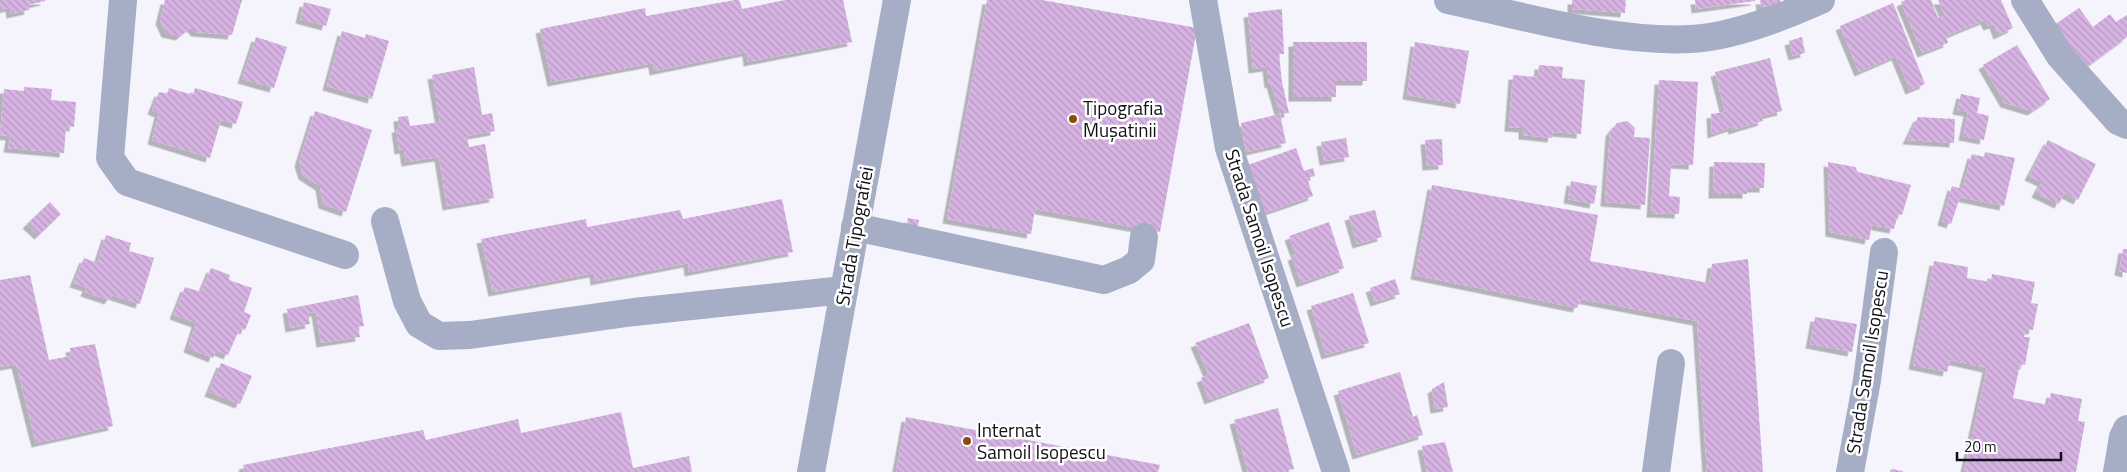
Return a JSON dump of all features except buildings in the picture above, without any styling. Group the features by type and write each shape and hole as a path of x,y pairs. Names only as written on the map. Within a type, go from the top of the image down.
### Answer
{"street":[{"path":"123,0 110,158 127,182 345,254"},
{"name":"Strada Tipografiei","path":"811,472 897,0"},
{"name":"Strada Samoil Isopescu","path":"1203,0 1229,148 1336,472"},
{"path":"1448,0 1570,26 1642,38 1692,39 1732,32 1794,12 1821,0"},
{"path":"2025,0 2060,56 2118,121 2127,125"},
{"path":"385,221 407,301 419,324 439,336 470,335 634,312 844,290"},
{"path":"855,227 1104,280 1129,270 1140,260 1144,237"},
{"name":"Strada Samoil Isopescu","path":"1850,472 1867,380 1884,252"},
{"path":"1656,472 1671,363"},
{"path":"2117,472 2123,437 2127,429"}],"place":[{"name":"Tipografia Mușatinii","path":"1073,119"},
{"name":"Internat Samoil Isopescu","path":"967,441"}]}
